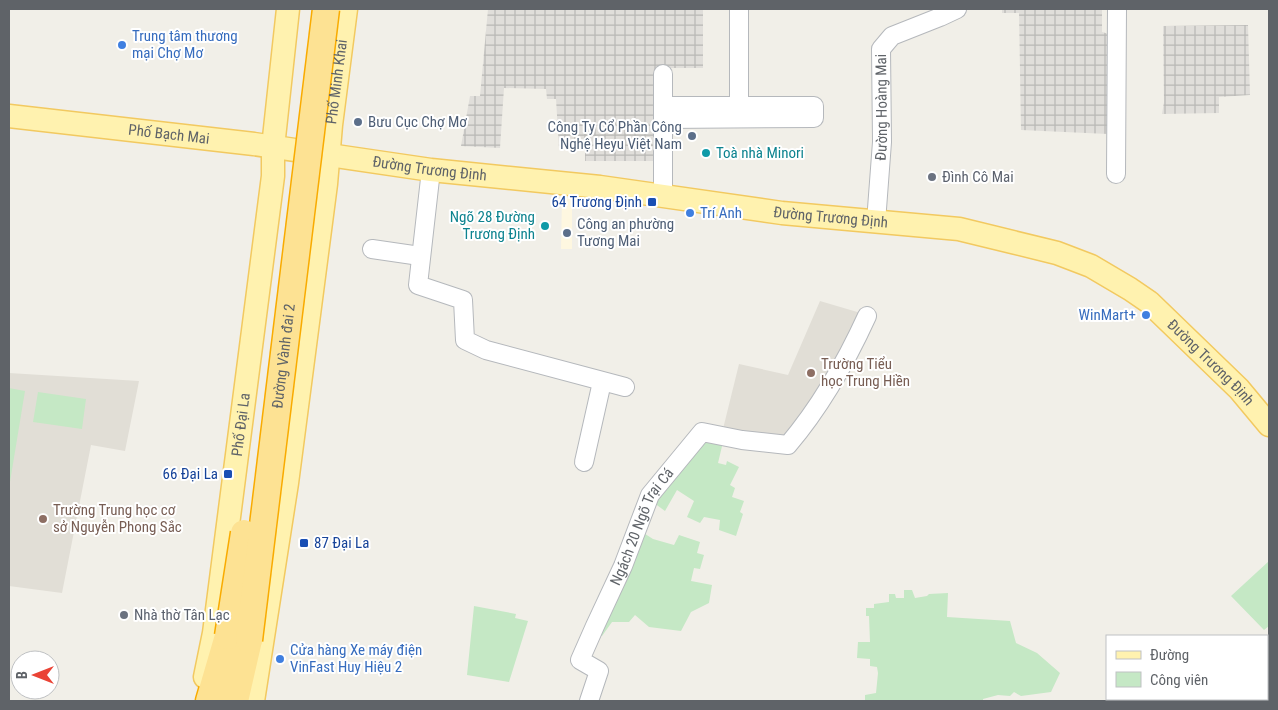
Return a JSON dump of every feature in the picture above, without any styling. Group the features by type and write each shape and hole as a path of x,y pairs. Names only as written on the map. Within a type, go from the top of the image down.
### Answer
{"highway":[{"name":"Đường Vành đai 2","path":"235,701 244,536 310,9"},
{"name":"Đường Vành đai 2","path":"217,701 238,638 326,9"},
{"path":"210,701 238,638"},
{"path":"238,638 241,701"}],"main road":[{"path":"273,146 288,9"},
{"name":"Phố Minh Khai","path":"328,155 346,9"},
{"name":"Phố Bạch Mai","path":"9,116 273,146 328,155"},
{"name":"Phố Đại La","path":"200,701 214,633 273,176 273,146"},
{"path":"252,701 287,483 326,184 328,155"},
{"name":"Đường Trương Định","path":"328,155 431,170 600,186 782,213 958,229 1057,253 1091,266 1149,302 1239,389 1269,425"},
{"path":"258,292 311,296"}],"street":[{"path":"663,112 739,112 739,9"},
{"name":"Đường Hoàng Mai","path":"876,222 882,142 881,49 892,36 956,9"},
{"path":"1116,174 1117,9"},
{"path":"662,74 663,195"},
{"path":"431,170 418,285 463,300 465,340 486,350 625,387"},
{"path":"372,250 420,256"},
{"name":"Ngách 20 Ngõ Trại Cá","path":"589,701 599,671 580,660 623,566 650,495 702,432 742,440 788,445 824,398 856,341 867,316"},
{"path":"584,462 602,382"}],"shaded area":[{"path":"488,9 703,9 703,68 655,68 656,161 585,161 585,150 559,148 556,99 547,99 546,89 504,88 500,148 461,146 470,96 480,96"},
{"path":"1002,9 1102,9 1102,32 1109,34 1108,134 1021,130 1019,13 1002,13"},
{"path":"1248,25 1250,95 1219,97 1219,113 1162,114 1164,102 1163,26"},
{"name":"Công an phường Tương Mai","path":"562,198 572,198 572,249 561,249"},
{"name":"Trường Tiểu học Trung Hiền","path":"820,301 864,314 788,442 722,433 739,364 788,375"},
{"name":"Trường Trung học cơ sở Nguyễn Phong Sắc","path":"9,373 139,381 125,451 91,445 62,593 9,586"}],"green space":[{"path":"9,388 25,391 9,488"},
{"path":"38,392 86,399 82,429 33,422"},
{"path":"697,440 723,442 718,463 726,465 727,461 739,467 730,485 735,488 732,497 744,501 740,512 743,514 736,536 719,530 720,520 704,517 700,523 687,517 694,501 677,490 665,511 650,500"},
{"path":"639,530 653,539 674,545 679,535 700,542 697,553 704,555 700,569 694,568 691,581 712,585 709,603 691,612 681,631 649,627 635,615 629,622 612,622 602,636 594,631 609,600 618,604 612,601"},
{"path":"1269,561 1269,626 1264,630 1231,596"},
{"path":"904,590 912,590 915,598 929,594 948,593 947,617 1010,621 1016,643 1037,653 1060,673 1051,692 1021,696 1014,692 1010,696 998,695 983,699 983,701 865,701 865,695 876,693 878,673 877,667 870,666 870,659 857,658 858,642 870,642 869,616 866,616 866,608 874,608 874,604 889,602 889,594 895,594 896,598 904,598"},
{"path":"474,606 516,614 515,618 528,621 509,682 467,675"}],"place":[{"name":"Trung tâm thương mại Chợ Mơ","path":"122,45"},
{"name":"Bưu Cục Chợ Mơ","path":"358,122"},
{"name":"Công Ty Cổ Phần Công Nghệ Heyu Việt Nam","path":"692,136"},
{"name":"Toà nhà Minori","path":"706,153"},
{"name":"Đình Cô Mai","path":"932,177"},
{"name":"64 Trương Định","path":"652,202"},
{"name":"Trí Anh","path":"690,213"},
{"name":"Ngõ 28 Đường Trương Định","path":"545,226"},
{"name":"Công an phường Tương Mai","path":"567,233"},
{"name":"WinMart+","path":"1146,315"},
{"name":"Trường Tiểu học Trung Hiền","path":"811,373"},
{"name":"66 Đại La","path":"228,474"},
{"name":"Trường Trung học cơ sở Nguyễn Phong Sắc","path":"43,519"},
{"name":"87 Đại La","path":"304,543"},
{"name":"Nhà thờ Tân Lạc","path":"124,615"},
{"name":"Cửa hàng Xe máy điện VinFast Huy Hiệu 2","path":"280,659"}]}
